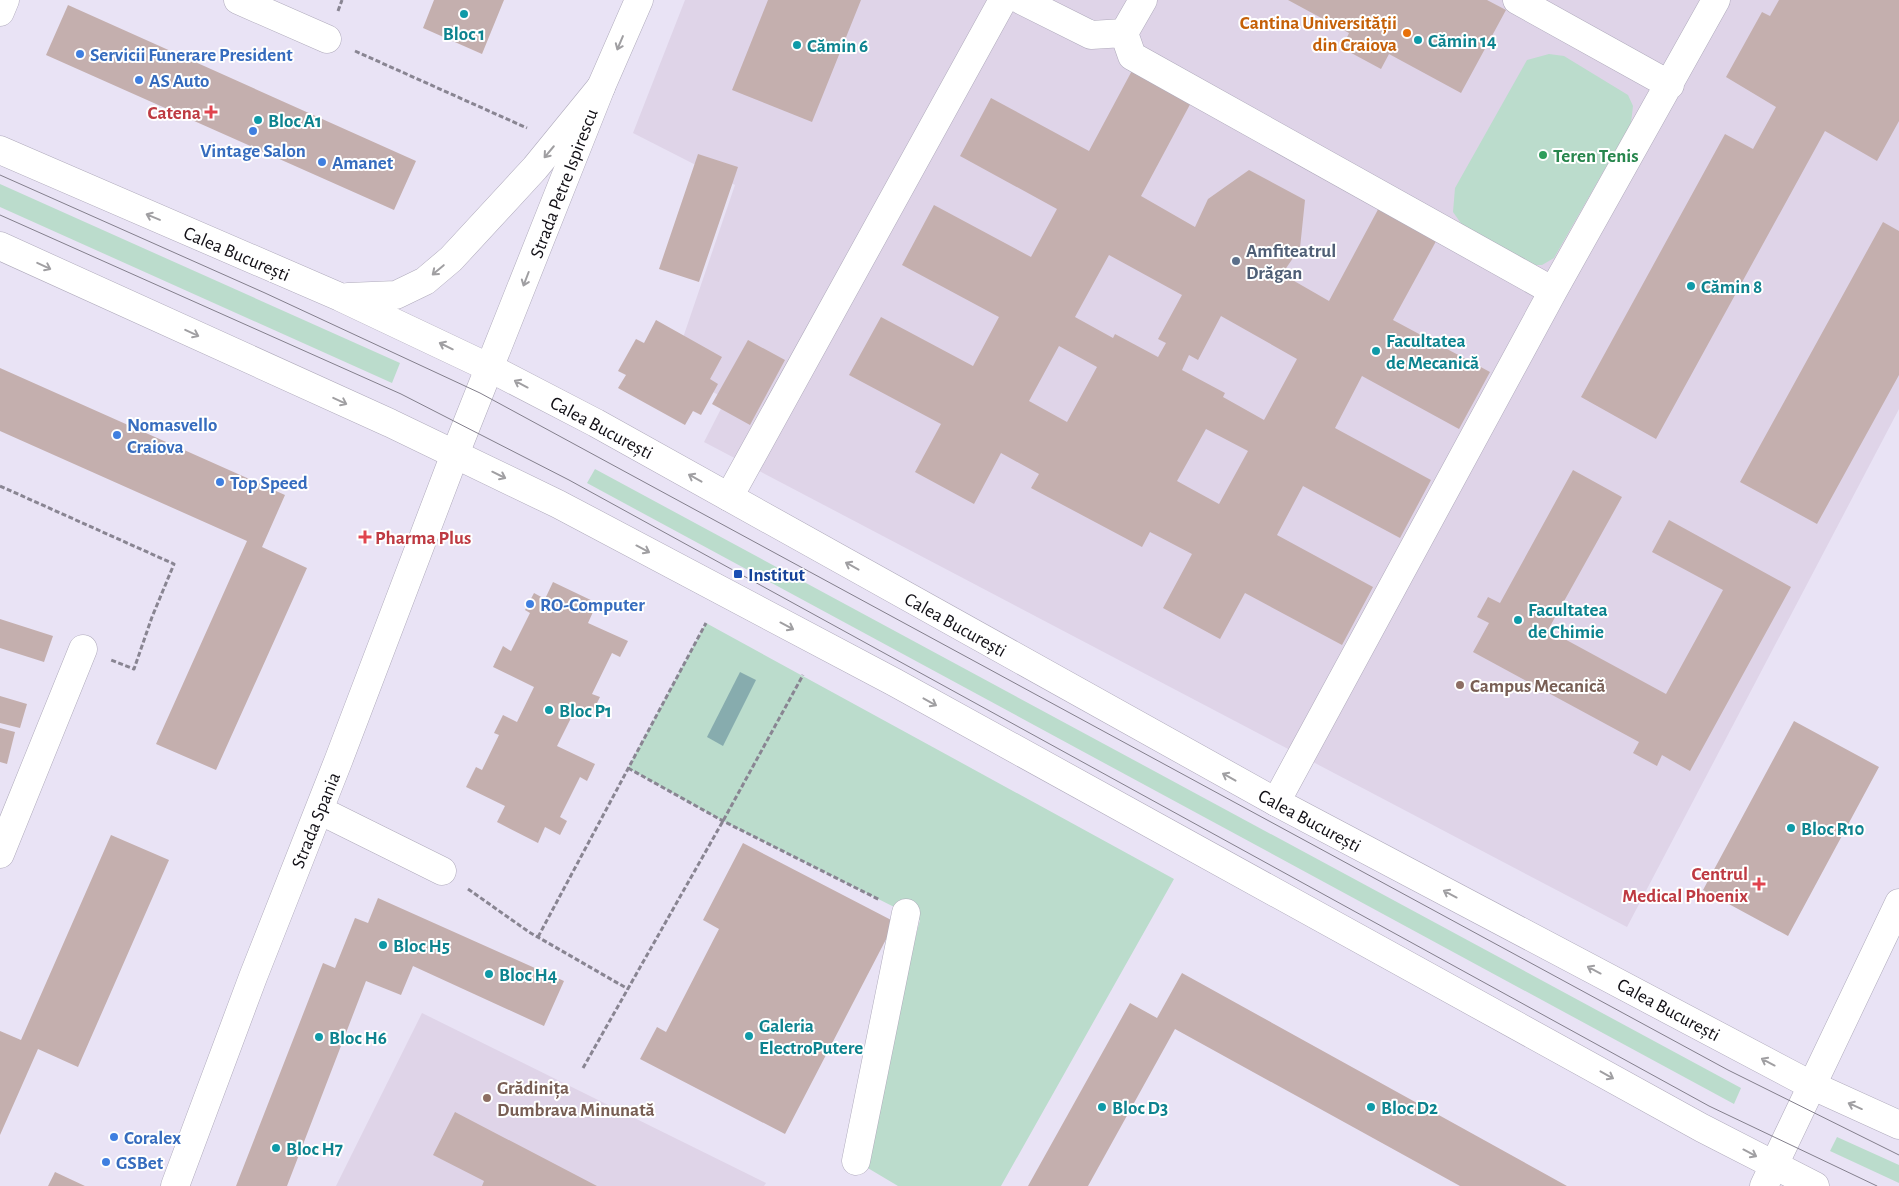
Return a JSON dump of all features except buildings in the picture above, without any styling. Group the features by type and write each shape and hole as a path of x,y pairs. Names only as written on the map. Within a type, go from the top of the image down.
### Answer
{"main road":[{"path":"0,12 5,0"},
{"path":"238,0 327,39"},
{"name":"Strada Petre Ispirescu","path":"455,454 601,86 639,0"},
{"path":"729,497 1003,0"},
{"path":"1021,0 1091,35 1124,33"},
{"path":"1124,33 1144,0"},
{"path":"1517,0 1670,85"},
{"path":"1276,802 1553,291 1716,0"},
{"path":"1124,33 1132,56 1553,291"},
{"path":"340,297 396,295 425,281 451,259 558,142 601,86"},
{"name":"Calea București","path":"0,150 340,297 490,368 729,497 1276,802 1812,1085 1899,1125"},
{"path":"0,246 455,454 558,504 894,682 1702,1128 1769,1176 1814,1186"},
{"name":"Strada Spania","path":"175,1186 253,977 455,454"},
{"path":"0,854 83,649"},
{"path":"319,810 442,871"},
{"path":"1769,1176 1899,903"},
{"path":"856,1161 906,913"}],"path":[{"path":"327,39 558,142"},
{"path":"0,486 174,564 152,617 134,669 83,649"},
{"path":"538,938 706,623"},
{"path":"583,1068 723,822 802,676"},
{"path":"628,768 723,822 906,913"},
{"path":"442,871 538,938 628,989"}],"shaded area":[{"name":"Campus Mecanică","path":"685,0 1899,0 1899,409 1627,927 704,442 726,399 672,370 735,185 633,133"},
{"name":"Teren Tenis","path":"1549,54 1564,56 1628,95 1633,106 1631,123 1554,258 1542,265 1524,265 1465,229 1453,212 1455,188 1527,60"},
{"path":"0,184 400,363 392,383 0,207"},
{"path":"595,469 1741,1088 1734,1104 587,483"},
{"path":"706,623 1174,879 1001,1186 898,1186 856,1161 920,920 723,821 628,768"},
{"path":"740,672 756,680 723,746 707,737"},
{"name":"Grădinița Dumbrava Minunată","path":"422,1013 766,1183 764,1186 336,1186"},
{"path":"1837,1137 1899,1165 1899,1183 1830,1151"}],"tram line":[{"path":"0,175 265,293 480,393 1728,1070 1899,1155"},
{"path":"0,215 401,394 569,480 1709,1106 1877,1186"}],"place":[{"name":"Bloc 1","path":"464,14"},
{"name":"Cantina Universității din Craiova","path":"1407,33"},
{"name":"Cămin 14","path":"1418,40"},
{"name":"Cămin 6","path":"797,45"},
{"name":"Servicii Funerare President","path":"80,54"},
{"name":"AS Auto","path":"139,80"},
{"name":"Catena","path":"211,112"},
{"name":"Bloc A1","path":"258,120"},
{"name":"Vintage Salon","path":"253,131"},
{"name":"Teren Tenis","path":"1543,155"},
{"name":"Amanet","path":"322,162"},
{"name":"Amfiteatrul Drăgan","path":"1236,261"},
{"name":"Cămin 8","path":"1691,286"},
{"name":"Facultatea de Mecanică","path":"1376,351"},
{"name":"Nomasvello Craiova","path":"117,435"},
{"name":"Top Speed","path":"220,482"},
{"name":"Pharma Plus","path":"365,537"},
{"name":"Institut","path":"738,574"},
{"name":"RO-Computer","path":"530,604"},
{"name":"Facultatea de Chimie","path":"1518,620"},
{"name":"Campus Mecanică","path":"1460,685"},
{"name":"Bloc P1","path":"549,710"},
{"name":"Bloc R10","path":"1791,828"},
{"name":"Centrul Medical Phoenix","path":"1759,884"},
{"name":"Bloc H5","path":"383,945"},
{"name":"Bloc H4","path":"489,974"},
{"name":"Galeria ElectroPutere","path":"749,1036"},
{"name":"Bloc H6","path":"319,1037"},
{"name":"Grădinița Dumbrava Minunată","path":"487,1098"},
{"name":"Bloc D3","path":"1102,1107"},
{"name":"Bloc D2","path":"1371,1107"},
{"name":"Coralex","path":"114,1137"},
{"name":"Bloc H7","path":"276,1148"},
{"name":"GSBet","path":"106,1162"}]}
